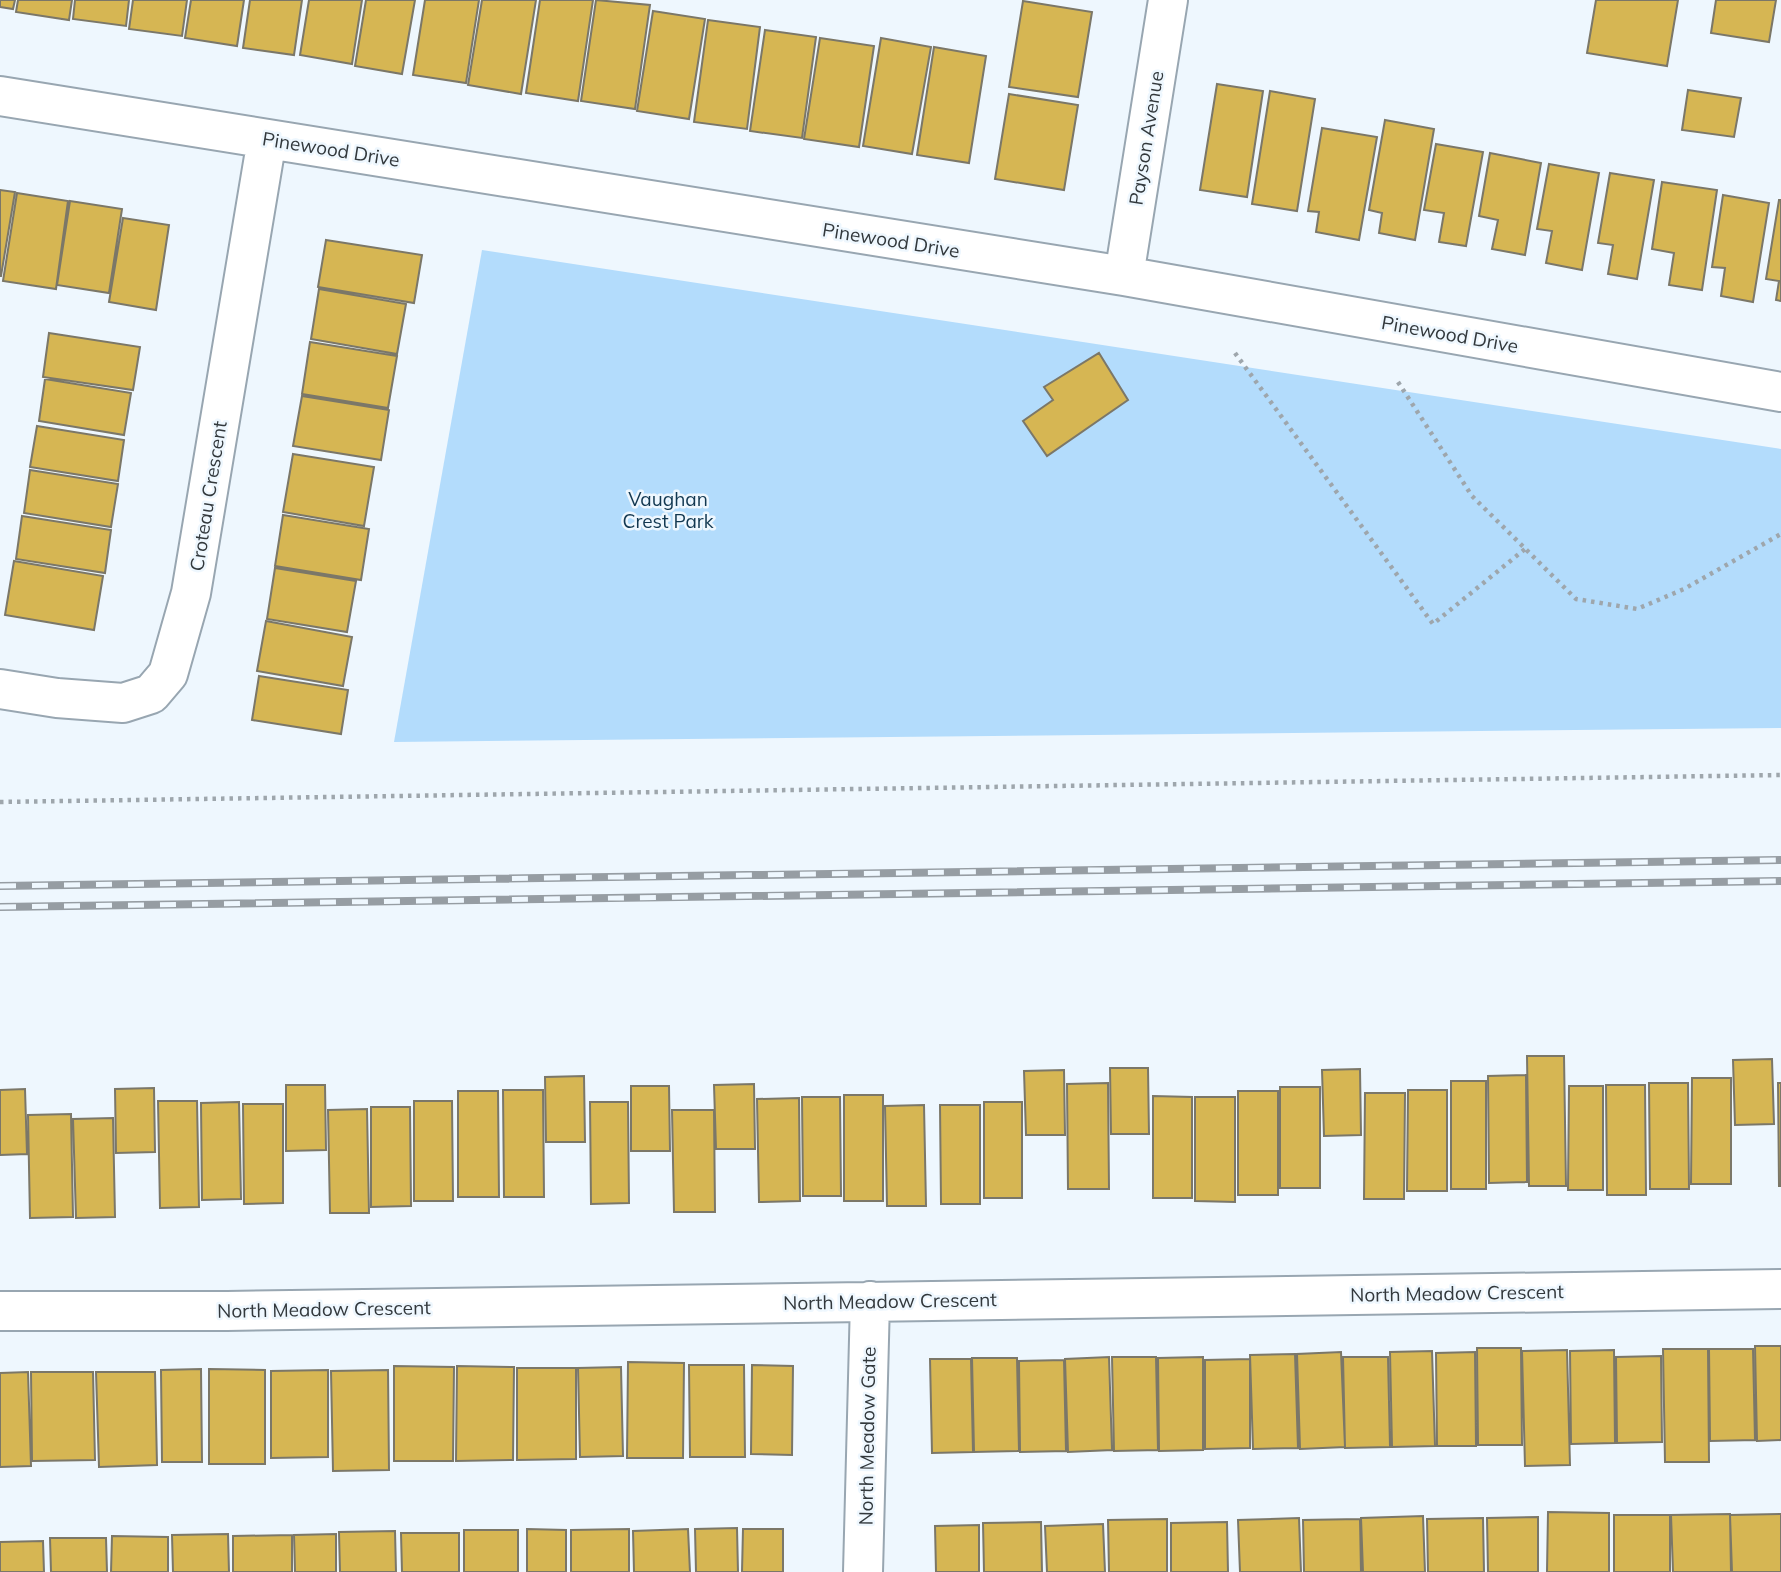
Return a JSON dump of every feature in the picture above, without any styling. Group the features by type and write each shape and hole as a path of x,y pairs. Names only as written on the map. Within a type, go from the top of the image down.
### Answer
{"street":[{"name":"Payson Avenue","path":"1124,276 1168,0"},
{"name":"Pinewood Drive","path":"0,96 1124,276 1781,392"},
{"name":"Croteau Crescent","path":"0,689 57,698 124,703 151,694 168,674 191,593 267,139"},
{"name":"North Meadow Crescent","path":"0,1311 214,1311 1781,1289"},
{"name":"North Meadow Gate","path":"863,1572 870,1301"}],"path":[{"path":"1235,353 1433,624 1525,549"},
{"path":"1398,382 1472,496 1576,599 1637,609 1684,589 1781,534"},
{"path":"0,802 1781,775"}],"green space":[{"name":"Vaughan Crest Park","path":"482,250 1781,449 1781,728 394,742"}],"building":[{"path":"0,0 15,0 13,9 0,7"},
{"path":"18,0 72,0 69,20 16,12"},
{"path":"75,0 129,0 126,26 73,19"},
{"path":"133,0 187,0 182,36 129,29"},
{"path":"191,0 244,0 237,46 185,38"},
{"path":"250,0 302,0 294,55 243,48"},
{"path":"309,0 362,0 352,64 300,55"},
{"path":"366,0 415,0 402,74 355,66"},
{"path":"425,0 479,0 466,83 413,75"},
{"path":"482,0 536,0 521,94 468,85"},
{"path":"540,0 593,0 578,101 526,93"},
{"path":"596,0 650,5 635,109 581,101"},
{"path":"1596,0 1678,0 1667,66 1587,53"},
{"path":"1716,0 1776,0 1769,42 1711,33"},
{"path":"1023,1 1092,12 1078,97 1009,87"},
{"path":"653,11 705,19 689,119 637,111"},
{"path":"708,20 760,27 747,129 694,122"},
{"path":"765,30 816,37 802,138 750,131"},
{"path":"820,38 874,46 859,147 804,139"},
{"path":"881,38 931,47 912,154 863,146"},
{"path":"934,47 986,56 969,163 917,155"},
{"path":"1217,84 1263,91 1247,197 1200,190"},
{"path":"1688,90 1741,98 1734,137 1682,130"},
{"path":"1270,91 1315,99 1297,211 1252,204"},
{"path":"1009,94 1078,105 1064,190 995,179"},
{"path":"1385,120 1434,129 1415,240 1379,233 1382,213 1369,210"},
{"path":"1322,128 1377,137 1359,240 1316,232 1319,212 1308,211"},
{"path":"1436,144 1483,152 1466,246 1439,242 1444,213 1424,210"},
{"path":"1490,153 1541,163 1525,255 1492,249 1498,220 1479,216"},
{"path":"1549,164 1599,173 1582,270 1546,263 1552,231 1537,229"},
{"path":"1610,173 1654,180 1637,279 1608,274 1613,245 1598,243"},
{"path":"1662,182 1717,190 1702,290 1669,285 1674,253 1652,249"},
{"path":"0,190 15,192 1,276 0,276"},
{"path":"17,193 68,201 56,289 3,281"},
{"path":"1723,195 1769,203 1753,302 1721,296 1725,268 1712,267"},
{"path":"1779,200 1781,301 1776,300 1779,281 1766,279"},
{"path":"70,201 122,209 109,293 57,285"},
{"path":"123,218 169,225 156,310 109,302"},
{"path":"326,240 422,255 414,303 318,287"},
{"path":"319,289 406,304 397,354 311,339"},
{"path":"49,333 140,347 133,390 43,377"},
{"path":"310,342 397,356 388,408 302,394"},
{"path":"1099,353 1128,400 1047,456 1023,421 1053,400 1044,387"},
{"path":"45,379 131,393 124,435 39,421"},
{"path":"302,396 389,410 381,460 293,446"},
{"path":"37,426 124,440 118,481 30,467"},
{"path":"293,454 374,467 364,526 283,512"},
{"path":"30,470 118,484 111,527 24,513"},
{"path":"283,515 369,529 361,580 275,566"},
{"path":"22,516 111,530 105,573 16,559"},
{"path":"14,561 103,576 94,630 5,615"},
{"path":"275,568 356,581 347,632 267,619"},
{"path":"266,621 352,637 343,686 257,671"},
{"path":"259,676 348,690 341,734 252,720"},
{"path":"1527,1056 1564,1056 1566,1186 1529,1186"},
{"path":"1772,1059 1774,1124 1735,1125 1733,1060"},
{"path":"1110,1068 1148,1068 1149,1134 1111,1134"},
{"path":"1360,1069 1361,1135 1324,1136 1322,1070"},
{"path":"1064,1070 1065,1135 1026,1135 1024,1071"},
{"path":"1526,1075 1527,1182 1489,1183 1488,1076"},
{"path":"584,1076 585,1142 546,1142 545,1077"},
{"path":"1692,1078 1731,1078 1731,1184 1691,1184"},
{"path":"1451,1081 1486,1081 1486,1189 1451,1189"},
{"path":"1108,1083 1109,1189 1068,1189 1067,1084"},
{"path":"1649,1083 1688,1083 1689,1189 1650,1189"},
{"path":"1778,1083 1781,1083 1781,1186 1779,1186"},
{"path":"754,1084 755,1149 716,1149 714,1085"},
{"path":"286,1085 325,1085 326,1150 286,1151"},
{"path":"1606,1085 1645,1085 1646,1195 1607,1195"},
{"path":"631,1086 669,1086 670,1151 631,1151"},
{"path":"1569,1086 1603,1086 1603,1190 1568,1190"},
{"path":"1280,1087 1320,1087 1320,1188 1280,1188"},
{"path":"154,1088 155,1152 116,1153 115,1089"},
{"path":"25,1089 27,1154 0,1155 0,1090"},
{"path":"503,1090 543,1090 544,1197 504,1197"},
{"path":"1408,1090 1447,1090 1447,1191 1407,1191"},
{"path":"458,1091 498,1091 499,1197 458,1197"},
{"path":"1238,1091 1278,1091 1278,1195 1238,1195"},
{"path":"1365,1093 1405,1093 1404,1199 1364,1199"},
{"path":"844,1095 883,1095 883,1201 844,1201"},
{"path":"1153,1096 1192,1097 1192,1198 1153,1198"},
{"path":"802,1097 840,1097 841,1196 803,1196"},
{"path":"1195,1097 1235,1097 1235,1202 1195,1201"},
{"path":"799,1098 800,1201 759,1202 757,1099"},
{"path":"158,1101 197,1101 199,1207 160,1208"},
{"path":"414,1101 452,1101 453,1201 414,1201"},
{"path":"239,1102 241,1199 202,1200 201,1103"},
{"path":"590,1102 628,1102 629,1203 591,1204"},
{"path":"984,1102 1022,1102 1022,1198 984,1198"},
{"path":"243,1104 283,1104 283,1203 244,1204"},
{"path":"924,1105 926,1206 887,1206 885,1106"},
{"path":"940,1105 980,1105 980,1204 941,1204"},
{"path":"371,1107 410,1107 411,1206 371,1207"},
{"path":"367,1109 369,1213 330,1213 328,1110"},
{"path":"672,1110 714,1110 715,1212 674,1212"},
{"path":"71,1114 73,1217 30,1218 28,1115"},
{"path":"113,1118 115,1217 76,1218 73,1119"},
{"path":"1755,1346 1781,1346 1781,1440 1757,1441"},
{"path":"1477,1348 1521,1348 1522,1445 1478,1445"},
{"path":"1663,1349 1708,1349 1709,1462 1665,1462"},
{"path":"1709,1349 1753,1349 1755,1440 1710,1441"},
{"path":"1567,1350 1570,1465 1525,1466 1522,1351"},
{"path":"1614,1350 1615,1443 1571,1444 1570,1351"},
{"path":"1432,1351 1435,1446 1392,1447 1390,1352"},
{"path":"1341,1352 1345,1447 1300,1449 1297,1354"},
{"path":"1475,1352 1476,1446 1437,1446 1436,1353"},
{"path":"1295,1354 1298,1448 1253,1449 1250,1355"},
{"path":"1661,1356 1662,1442 1617,1443 1616,1357"},
{"path":"1109,1357 1112,1450 1068,1452 1065,1359"},
{"path":"1112,1357 1156,1357 1158,1450 1114,1451"},
{"path":"1203,1357 1203,1450 1159,1451 1158,1358"},
{"path":"1343,1357 1388,1357 1390,1447 1345,1448"},
{"path":"972,1358 1017,1358 1019,1451 974,1452"},
{"path":"930,1359 971,1359 973,1452 932,1453"},
{"path":"1250,1359 1250,1448 1205,1449 1205,1360"},
{"path":"1064,1360 1066,1451 1020,1452 1019,1361"},
{"path":"628,1362 684,1363 683,1458 627,1458"},
{"path":"689,1365 744,1365 745,1457 690,1457"},
{"path":"752,1365 793,1366 792,1455 751,1454"},
{"path":"394,1366 454,1367 453,1461 394,1461"},
{"path":"457,1366 514,1367 513,1460 456,1461"},
{"path":"621,1367 623,1456 580,1457 578,1368"},
{"path":"517,1368 576,1368 576,1459 517,1460"},
{"path":"201,1369 202,1462 162,1462 161,1370"},
{"path":"209,1369 265,1370 265,1464 209,1464"},
{"path":"328,1370 328,1457 271,1458 271,1371"},
{"path":"388,1370 389,1470 333,1471 331,1371"},
{"path":"28,1372 31,1466 0,1467 0,1373"},
{"path":"31,1372 93,1372 95,1460 32,1461"},
{"path":"96,1372 155,1372 157,1465 99,1467"},
{"path":"1548,1512 1609,1513 1609,1572 1547,1572"},
{"path":"1730,1514 1731,1572 1673,1572 1671,1515"},
{"path":"1781,1514 1781,1572 1732,1572 1730,1515"},
{"path":"1614,1515 1670,1515 1670,1572 1614,1572"},
{"path":"1423,1516 1425,1572 1363,1572 1361,1518"},
{"path":"1538,1517 1538,1572 1488,1572 1487,1518"},
{"path":"1299,1518 1301,1572 1240,1572 1238,1520"},
{"path":"1483,1518 1484,1572 1428,1572 1427,1519"},
{"path":"1167,1519 1167,1572 1109,1572 1108,1520"},
{"path":"1360,1519 1361,1572 1304,1572 1303,1520"},
{"path":"1041,1522 1042,1572 984,1572 983,1523"},
{"path":"1227,1522 1228,1572 1171,1572 1171,1523"},
{"path":"1103,1524 1105,1572 1047,1572 1045,1526"},
{"path":"979,1525 979,1572 936,1572 935,1526"},
{"path":"737,1528 738,1572 696,1572 695,1529"},
{"path":"527,1529 566,1530 566,1572 527,1572"},
{"path":"629,1529 629,1572 571,1572 571,1530"},
{"path":"688,1529 690,1572 634,1572 633,1531"},
{"path":"743,1529 783,1529 783,1572 742,1572"},
{"path":"464,1530 518,1530 518,1572 464,1572"},
{"path":"395,1531 396,1572 340,1572 339,1532"},
{"path":"401,1533 459,1533 459,1572 402,1572"},
{"path":"228,1534 229,1572 173,1572 172,1535"},
{"path":"336,1534 336,1572 295,1572 294,1535"},
{"path":"292,1535 292,1572 233,1572 233,1536"},
{"path":"112,1536 168,1537 168,1572 111,1572"},
{"path":"50,1538 106,1538 107,1572 51,1572"},
{"path":"43,1541 44,1572 0,1572 0,1542"}],"railway":[{"path":"0,886 1781,860"},
{"path":"0,907 1781,881"}]}
